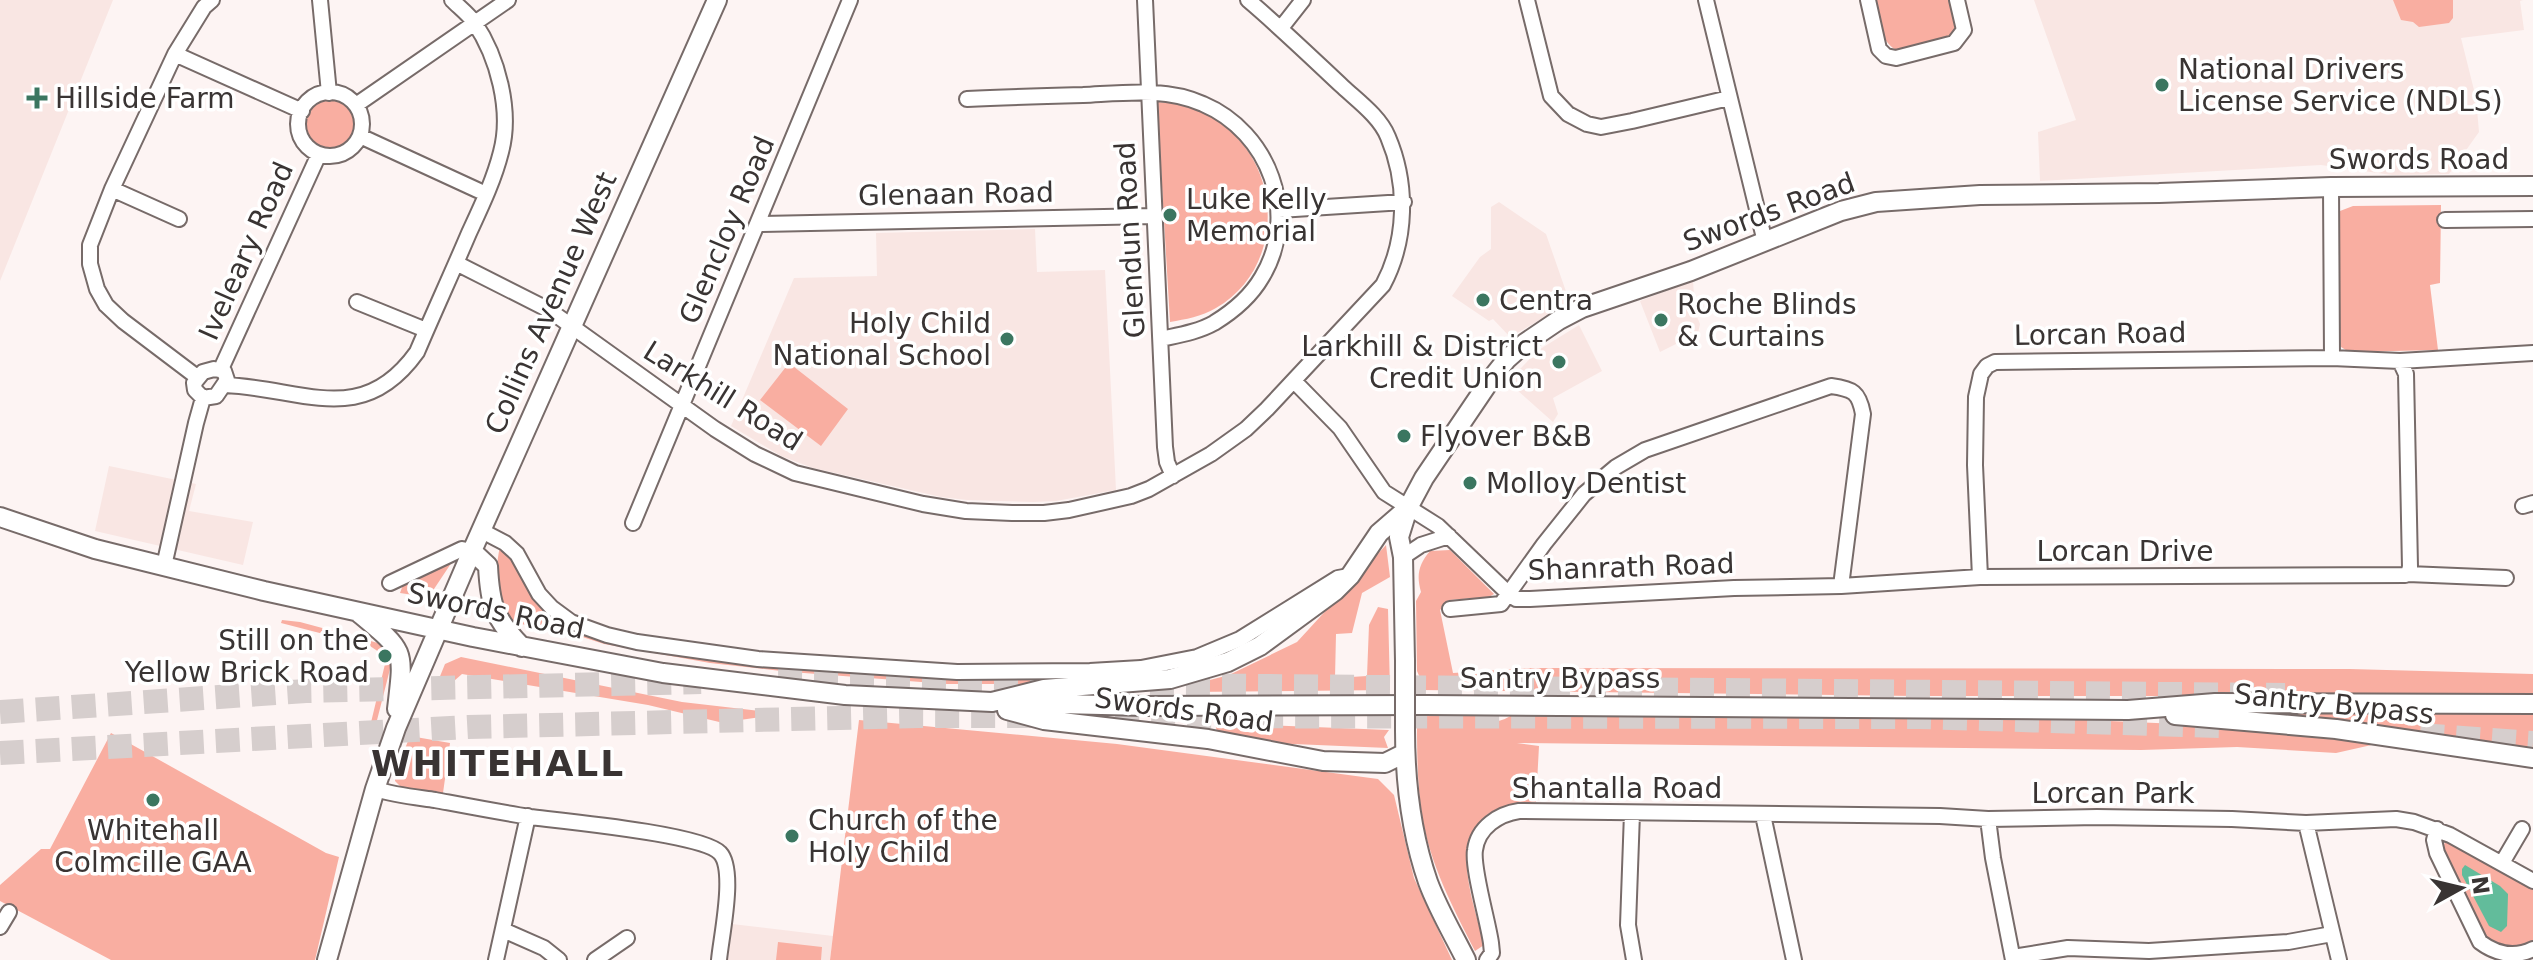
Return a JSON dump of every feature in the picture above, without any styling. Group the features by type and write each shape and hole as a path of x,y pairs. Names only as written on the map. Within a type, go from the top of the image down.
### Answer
{"main road":[{"name":"Collins Avenue West","path":"396,728 437,629 717,0"},
{"name":"Swords Road","path":"0,517 95,549 264,591 522,647 663,673 845,695 992,702 1044,689 1170,679 1228,662 1260,646 1335,591 1341,579 1379,533 1408,508 1424,478 1491,379 1525,343 1582,308 1765,242 1848,208 1876,202 1980,195 2533,186"},
{"path":"1408,508 1399,537 1403,557 1405,753 1409,804 1429,883 1466,960"},
{"path":"472,551 488,566 493,605 500,622 522,647"},
{"path":"327,960 375,789 396,728 401,673 398,650 393,641 356,611"},
{"name":"Swords Road","path":"992,702 1007,711 1044,720 1208,739 1323,761 1385,763 1405,753"},
{"name":"Santry Bypass","path":"992,702 1145,706 2128,710 2215,703 2533,704"},
{"name":"Santry Bypass","path":"2128,710 2336,729 2533,758"},
{"path":"1370,763 1392,777 1409,804"}],"street":[{"path":"197,377 106,305 97,289 90,264 90,245 112,189 175,54 204,7 212,0"},
{"path":"320,0 329,93"},
{"path":"225,385 257,386 332,399 351,399 378,389 405,368 417,352 502,150 503,104 490,52 473,22 452,0"},
{"path":"356,105 508,0"},
{"name":"Glencloy Road","path":"633,523 850,0"},
{"name":"Glendun Road","path":"1145,0 1165,447 1173,476"},
{"name":"Larkhill Road","path":"456,263 549,310 755,454 795,473 889,497 966,511 1044,513 1131,496 1211,454 1246,429 1383,285 1391,271 1399,241 1404,202 1388,135 1364,106 1248,0"},
{"path":"1281,28 1303,0"},
{"path":"1527,0 1551,96 1568,114 1587,124 1601,127 1729,98"},
{"path":"1706,0 1765,242"},
{"path":"1868,0 1879,49 1886,56 1896,58 1954,43 1964,30 1957,0"},
{"path":"175,54 302,111"},
{"path":"967,99 1148,92 1181,95 1223,113 1240,127 1264,157 1271,174 1279,210 1276,241 1270,261 1262,278 1230,312 1210,325 1161,339"},
{"path":"329,93 348,98 361,115 360,136 347,151 338,155 319,154 303,141 299,121 302,111 313,98 329,93"},
{"path":"360,136 486,194"},
{"name":"Iveleary Road","path":"221,369 319,154"},
{"path":"2331,187 2332,358"},
{"path":"112,189 179,219"},
{"path":"1279,210 1404,202"},
{"name":"Glenaan Road","path":"759,224 1154,216"},
{"path":"2445,220 2533,219"},
{"path":"357,302 426,330"},
{"name":"Lorcan Road","path":"1980,577 1975,465 1976,397 1978,384 1987,366 1995,362 2332,358 2400,361 2533,353"},
{"path":"2400,361 2406,374 2408,574"},
{"path":"221,369 227,376 225,385 216,396 203,398 195,390 197,377 203,372 221,369"},
{"path":"1294,381 1340,428 1384,492 1408,508"},
{"path":"1450,609 1501,604 1584,494 1616,467 1645,450 1831,386 1856,393 1861,400 1863,414 1841,586"},
{"path":"164,566 203,398"},
{"name":"Shanrath Road","path":"1408,508 1438,526 1516,599 1841,586"},
{"name":"Swords Road","path":"482,531 505,543 517,554 539,594 552,608 571,622 607,635 652,645 758,659 957,672 1090,671 1168,665 1240,639 1341,579"},
{"path":"1403,557 1421,545 1449,536"},
{"path":"390,583 462,549 472,551"},
{"name":"Lorcan Drive","path":"1841,586 1980,577 2352,577 2408,574 2506,578"},
{"path":"375,789 712,846 726,863 728,879 719,960"},
{"name":"Shantalla Road","path":"1487,960 1492,953 1491,943 1475,850 1482,833 1499,816 1519,811 1892,815"},
{"path":"1632,813 1628,925 1634,960"},
{"path":"1763,815 1794,960"},
{"name":"Lorcan Park","path":"1892,815 2306,823 2396,819 2437,829 2533,881"},
{"path":"496,960 528,816"},
{"path":"1988,819 2013,958 2068,948 2150,956 2288,942 2332,934"},
{"path":"2306,823 2339,960"},
{"path":"2437,829 2434,840 2437,853 2480,942 2513,956 2533,949"},
{"path":"2502,863 2522,829"},
{"path":"0,927 9,912"},
{"path":"503,930 544,948 559,960"},
{"path":"595,960 627,938"}],"shaded area":[{"name":"Hillside Farm","path":"0,0 113,0 0,281"},
{"path":"1873,0 1953,0 1959,28 1950,38 1897,51 1882,35"},
{"path":"2034,0 2523,0 2520,1 2524,30 2461,38 2476,98 2479,132 2449,174 2392,175 2321,165 2040,181 2038,132 2076,120"},
{"path":"2393,0 2453,0 2453,18 2449,23 2419,27 2413,22 2401,20"},
{"path":"331,99 349,106 356,124 349,142 331,149 313,142 306,124 313,106"},
{"path":"1157,102 1194,107 1225,126 1247,150 1259,172 1266,197 1268,223 1263,248 1253,271 1237,292 1210,311 1170,322"},
{"path":"1499,202 1546,234 1570,303 1510,337 1493,319 1489,321 1452,296 1480,257 1491,249 1491,207"},
{"path":"2441,205 2440,283 2430,285 2438,350 2349,352 2341,347 2337,337 2337,219 2340,211 2353,206"},
{"path":"1035,229 1037,272 1105,270 1116,490 1033,502 941,497 813,468 781,456 731,426 794,278 877,276 876,233"},
{"path":"1693,280 1695,312 1700,324 1698,333 1660,352 1640,301"},
{"path":"1579,325 1602,371 1553,398 1558,414 1553,422 1508,382 1537,351"},
{"path":"789,363 848,409 821,446 760,400"},
{"path":"109,466 196,484 189,511 253,522 243,565 95,531"},
{"path":"1386,545 1390,577 1362,593 1352,633 1336,634 1335,678 1367,676 1369,625 1378,607 1388,609 1390,690 1186,692 1187,686 1229,675 1297,642"},
{"path":"500,547 565,623 782,665 781,671 710,663 604,644 570,633 510,622 503,616 499,590 497,564"},
{"path":"1450,550 1494,594 1449,600 1440,610 1453,673 1530,668 2350,669 2533,674 2533,696 1915,696 1421,690 1417,671 1416,601 1421,592 1420,570 1430,551"},
{"path":"454,559 434,589 420,596 400,593 404,582"},
{"path":"282,620 378,643 386,651 390,669 373,736 368,735 385,664 382,654 370,646 281,623"},
{"path":"461,657 682,702 760,711 761,717 740,720 736,726 648,705 462,674 443,699 432,696 445,664"},
{"path":"791,666 1106,675 1044,684 947,684 791,672"},
{"path":"2212,707 2533,708 2533,751 2212,713"},
{"path":"1475,715 1494,721 1512,715 2041,718 2179,724 2357,739 2376,744 2336,753 2237,747 2141,750 1517,743 1539,746 1536,802 1493,811 1479,823 1470,838 1467,855 1470,892 1484,945 1475,951 1443,885 1426,834 1419,792 1417,716"},
{"path":"859,720 1117,744 1378,779 1394,795 1414,878 1452,960 830,960"},
{"path":"1215,723 1389,730 1384,737 1388,748 1269,743 1217,732"},
{"name":"Whitehall Colmcille GAA","path":"111,733 326,853 339,857 315,960 111,960 0,901 0,885 41,849 50,849"},
{"path":"410,736 450,743 443,793 401,787 395,781"},
{"path":"2445,842 2533,887 2533,943 2517,951 2485,939 2442,850"},
{"path":"2465,865 2508,894 2507,926 2501,932 2489,926 2462,875"},
{"path":"732,924 833,936 830,960 728,960"},
{"path":"778,942 822,947 821,960 776,960"}],"tunnel":[{"path":"778,681 1061,684"},
{"path":"0,712 306,691 701,682"},
{"path":"1150,685 2285,695"},
{"path":"0,753 468,727 919,716 1920,717 2219,726"},
{"path":"2420,735 2533,743"}],"place":[{"name":"National Drivers License Service (NDLS)","path":"2162,85"},
{"name":"Hillside Farm","path":"37,98"},
{"name":"Luke Kelly Memorial","path":"1170,215"},
{"name":"Centra","path":"1483,300"},
{"name":"Roche Blinds & Curtains","path":"1661,320"},
{"name":"Holy Child National School","path":"1007,339"},
{"name":"Larkhill & District Credit Union","path":"1559,362"},
{"name":"Flyover B&B","path":"1404,436"},
{"name":"Molloy Dentist","path":"1470,483"},
{"name":"Still on the Yellow Brick Road","path":"385,656"},
{"name":"Whitehall Colmcille GAA","path":"153,800"},
{"name":"Church of the Holy Child","path":"792,836"}],"district":[{"name":"WHITEHALL","path":"498,763"}]}
